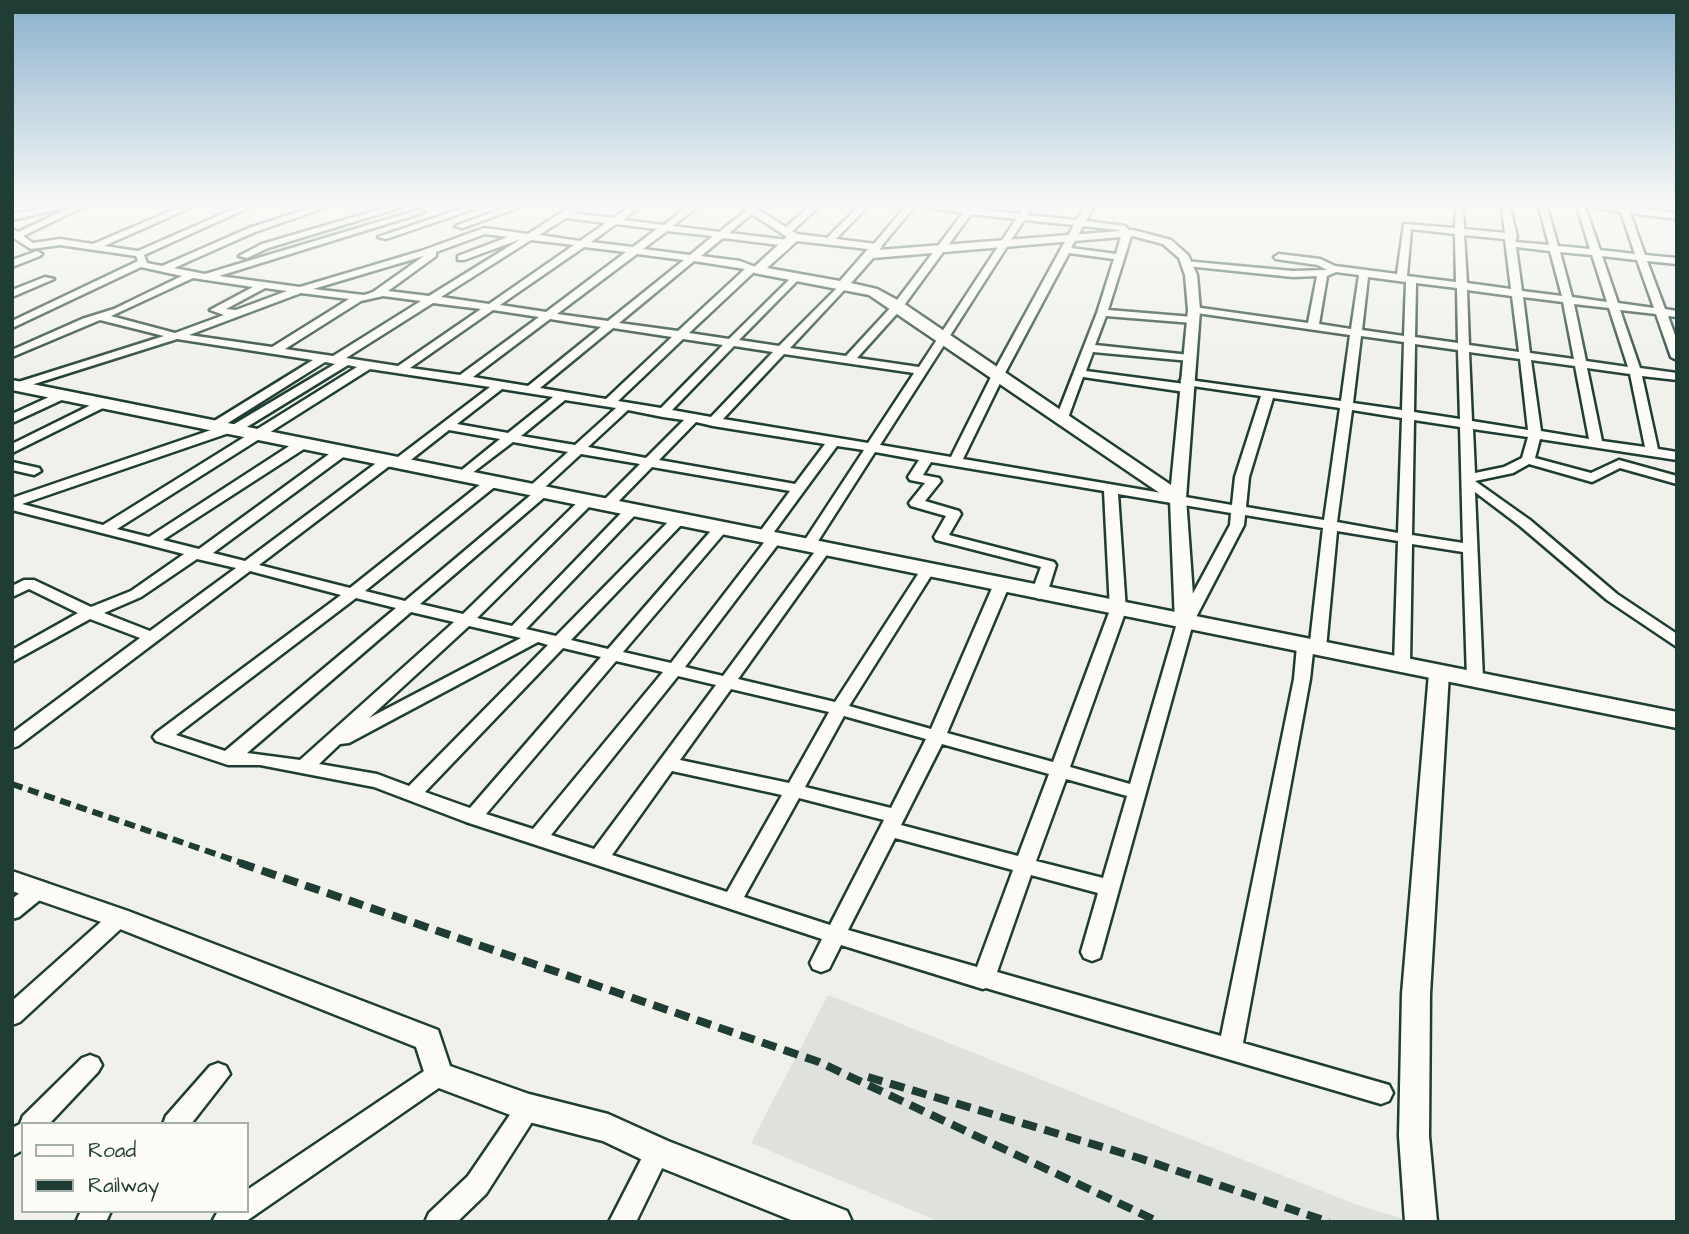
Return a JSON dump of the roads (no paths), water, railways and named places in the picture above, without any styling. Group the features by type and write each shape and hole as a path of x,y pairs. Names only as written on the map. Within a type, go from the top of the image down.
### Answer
{"main road":[{"path":"14,386 1118,610 1677,720"}],"street":[{"path":"12,325 128,265"},
{"path":"152,265 163,269 236,281 360,297"},
{"path":"163,269 173,265"},
{"path":"12,354 223,265"},
{"path":"199,275 242,265"},
{"path":"236,281 278,265"},
{"path":"14,386 176,336 304,289 383,265"},
{"path":"377,293 418,265"},
{"path":"13,507 225,428 482,265"},
{"path":"400,370 551,265"},
{"path":"463,379 618,265"},
{"path":"530,390 684,265"},
{"path":"730,265 873,292 999,373 1178,498"},
{"path":"608,404 760,265"},
{"path":"713,422 860,265"},
{"path":"850,359 898,306 929,265"},
{"path":"600,856 729,682 816,548 873,449 990,265"},
{"path":"955,463 1057,265"},
{"path":"1062,418 1102,313 1117,265"},
{"path":"1185,623 1178,498 1194,315 1187,265"},
{"path":"1200,265 1261,272 1364,273 1677,314"},
{"path":"1322,265 1328,271"},
{"path":"1402,664 1408,338 1406,265"},
{"path":"1460,265 1461,346 1468,422 1467,482 1475,679"},
{"path":"1515,265 1535,433 1528,460"},
{"path":"1559,265 1582,364 1596,444"},
{"path":"1600,265 1635,372 1652,452"},
{"path":"1644,265 1677,357"},
{"path":"1313,326 1328,271"},
{"path":"1230,1050 1302,679 1312,647 1364,273"},
{"path":"663,413 794,278"},
{"path":"12,294 49,279"},
{"path":"237,314 215,310 265,285"},
{"path":"274,351 360,297 377,293 735,341 923,371"},
{"path":"12,313 30,316"},
{"path":"1102,313 1194,315 1313,326 1677,377"},
{"path":"101,317 176,336 500,385 1470,549"},
{"path":"1088,348 1189,358"},
{"path":"225,428 335,360"},
{"path":"105,530 368,365"},
{"path":"1078,373 1268,394 1468,422 1677,456"},
{"path":"12,742 247,567 500,385"},
{"path":"1093,952 1185,623 1237,525 1242,477 1268,394"},
{"path":"12,419 62,395"},
{"path":"463,476 562,396"},
{"path":"12,449 103,403"},
{"path":"228,759 410,606 538,491 625,406"},
{"path":"607,505 652,463 692,418"},
{"path":"446,426 800,489"},
{"path":"538,837 675,669 769,538 833,442"},
{"path":"150,542 302,444"},
{"path":"12,657 69,622 136,594 198,554 341,452"},
{"path":"927,458 915,477 934,481 916,503 954,514 941,537 1049,565 1039,594"},
{"path":"1467,482 1508,470 1528,460 1592,478 1619,464 1677,480"},
{"path":"12,466 34,471"},
{"path":"492,482 353,593 162,737 228,759 260,759 377,781 473,817 600,856 835,935 1381,1093"},
{"path":"1467,482 1525,523 1612,597 1677,642"},
{"path":"983,980 1118,610 1111,489"},
{"path":"304,767 467,619 587,501"},
{"path":"13,507 353,593 839,709 1136,792"},
{"path":"516,631 632,510"},
{"path":"412,794 678,520"},
{"path":"473,817 615,655 721,528"},
{"path":"732,901 839,709 927,571"},
{"path":"12,592 29,583 91,613 152,637"},
{"path":"821,963 937,736 1001,586"},
{"path":"323,750 537,636"},
{"path":"12,640 30,646"},
{"path":"1421,1222 1414,1136 1416,994 1439,673"},
{"path":"668,764 792,790 1109,888"},
{"path":"12,911 26,885 120,918 428,1039 438,1074"},
{"path":"12,1015 120,918"},
{"path":"34,1122 90,1065"},
{"path":"177,1122 218,1074"},
{"path":"438,1074 529,1108 608,1128 657,1152 836,1222"},
{"path":"248,1204 438,1074"},
{"path":"438,1222 477,1185 529,1108"},
{"path":"622,1222 657,1152"}],"railway":[{"path":"12,784 245,864"},
{"path":"240,863 819,1062 1159,1222"},
{"path":"868,1077 1139,1158 1329,1222"}]}
